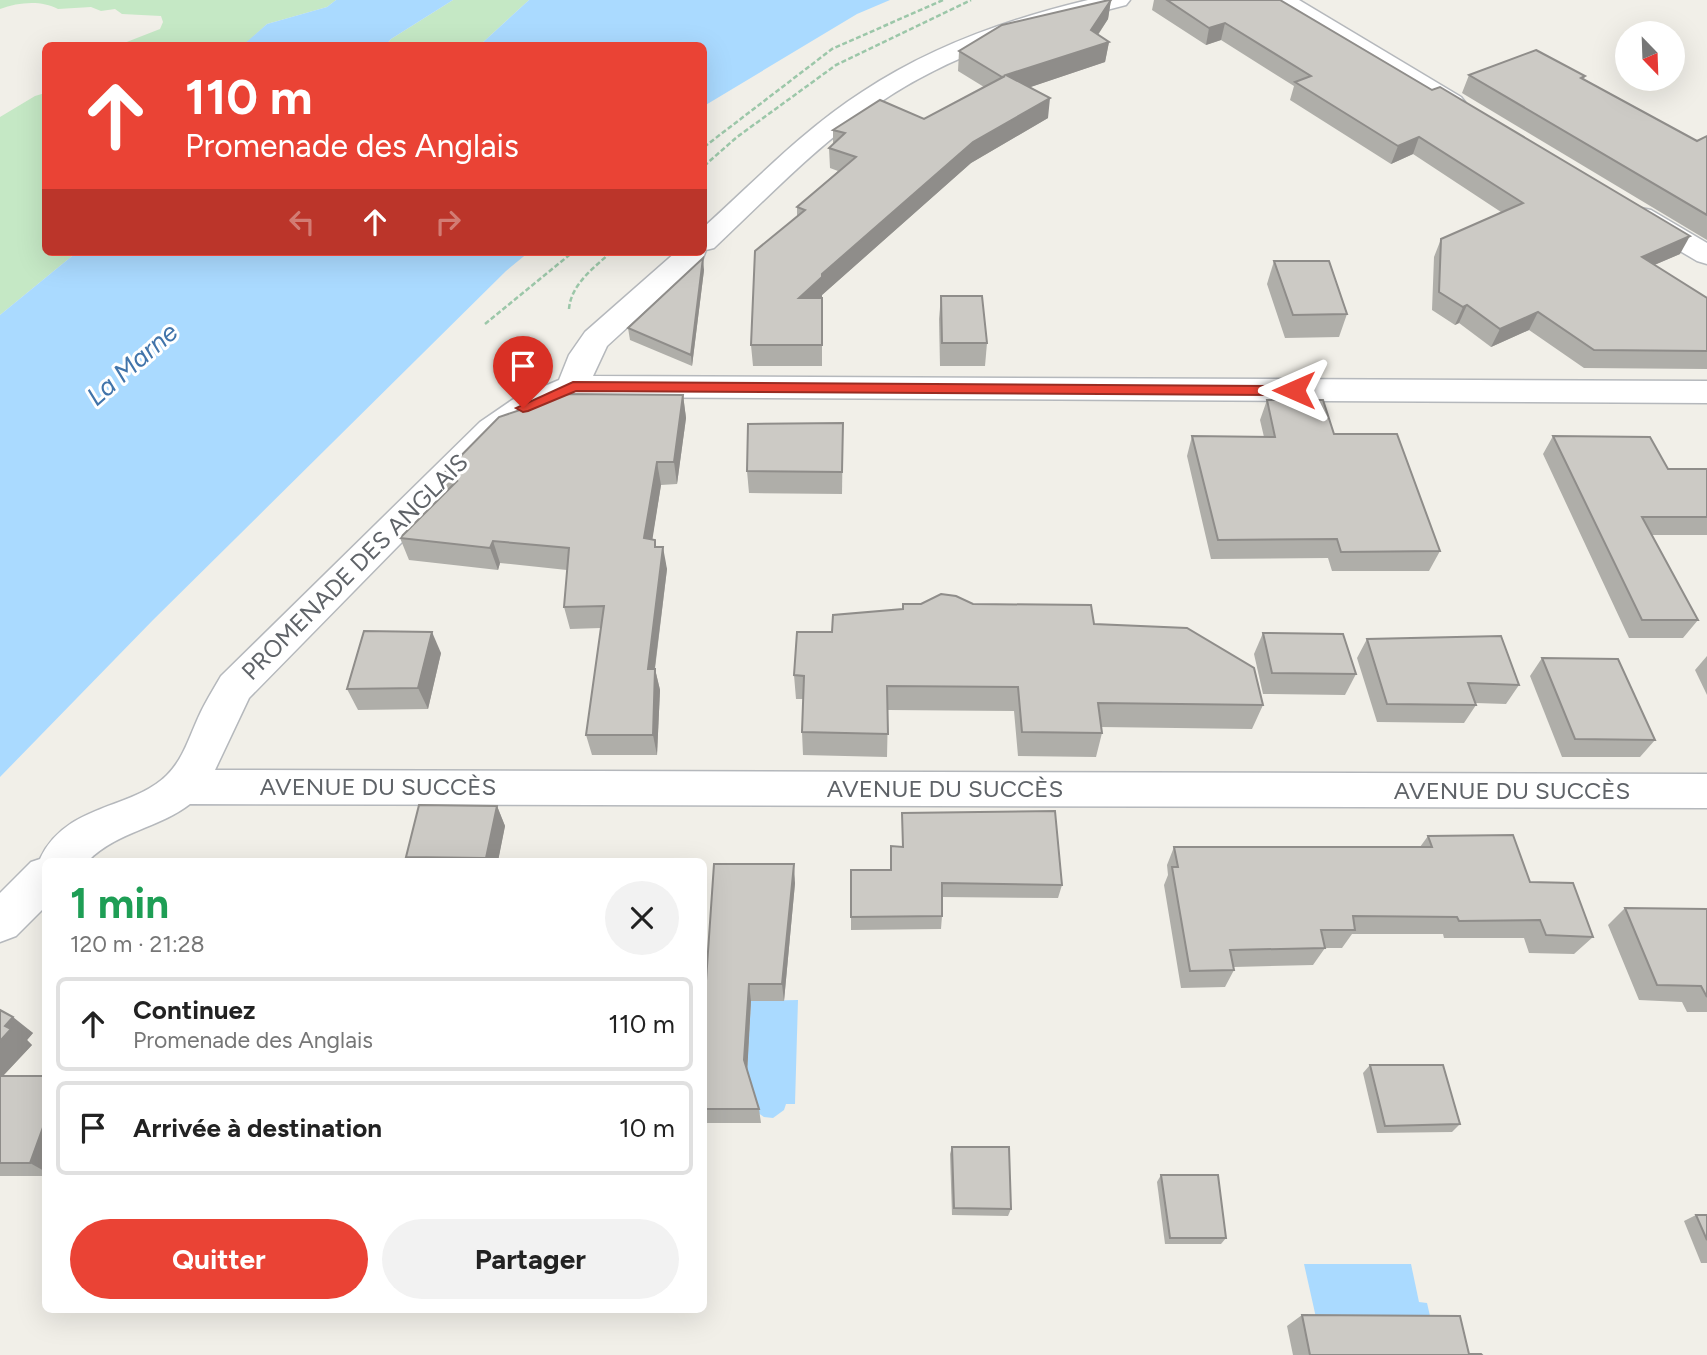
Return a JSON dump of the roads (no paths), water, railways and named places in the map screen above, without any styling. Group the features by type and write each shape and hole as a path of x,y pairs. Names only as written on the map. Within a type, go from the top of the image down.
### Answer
{"street":[{"path":"707,239 837,121 931,61 1001,30 1118,0"},
{"path":"1283,0 1471,113"},
{"path":"1625,206 1707,255"},
{"path":"689,256 596,340 584,355 573,386 1707,393"},
{"name":"PROMENADE DES ANGLAIS","path":"63,858 82,839 118,819 163,801 182,787 206,750 216,721 235,687 492,430 523,408 561,394 573,386"},
{"name":"AVENUE DU SUCCÈS","path":"182,787 1707,792"},
{"path":"0,922 42,880"}],"water":[{"path":"336,0 453,0 388,42 246,42 267,24 327,7"},
{"path":"529,0 890,0 857,14 707,104 707,42 483,42"},
{"name":"La Marne","path":"72,256 524,256 153,620 0,777 0,315"},
{"path":"798,1000 795,1104 786,1104 784,1110 773,1118 764,1117 745,1104 751,1001"},
{"path":"1304,1264 1411,1264 1419,1302 1427,1303 1434,1333 1317,1322"}]}
